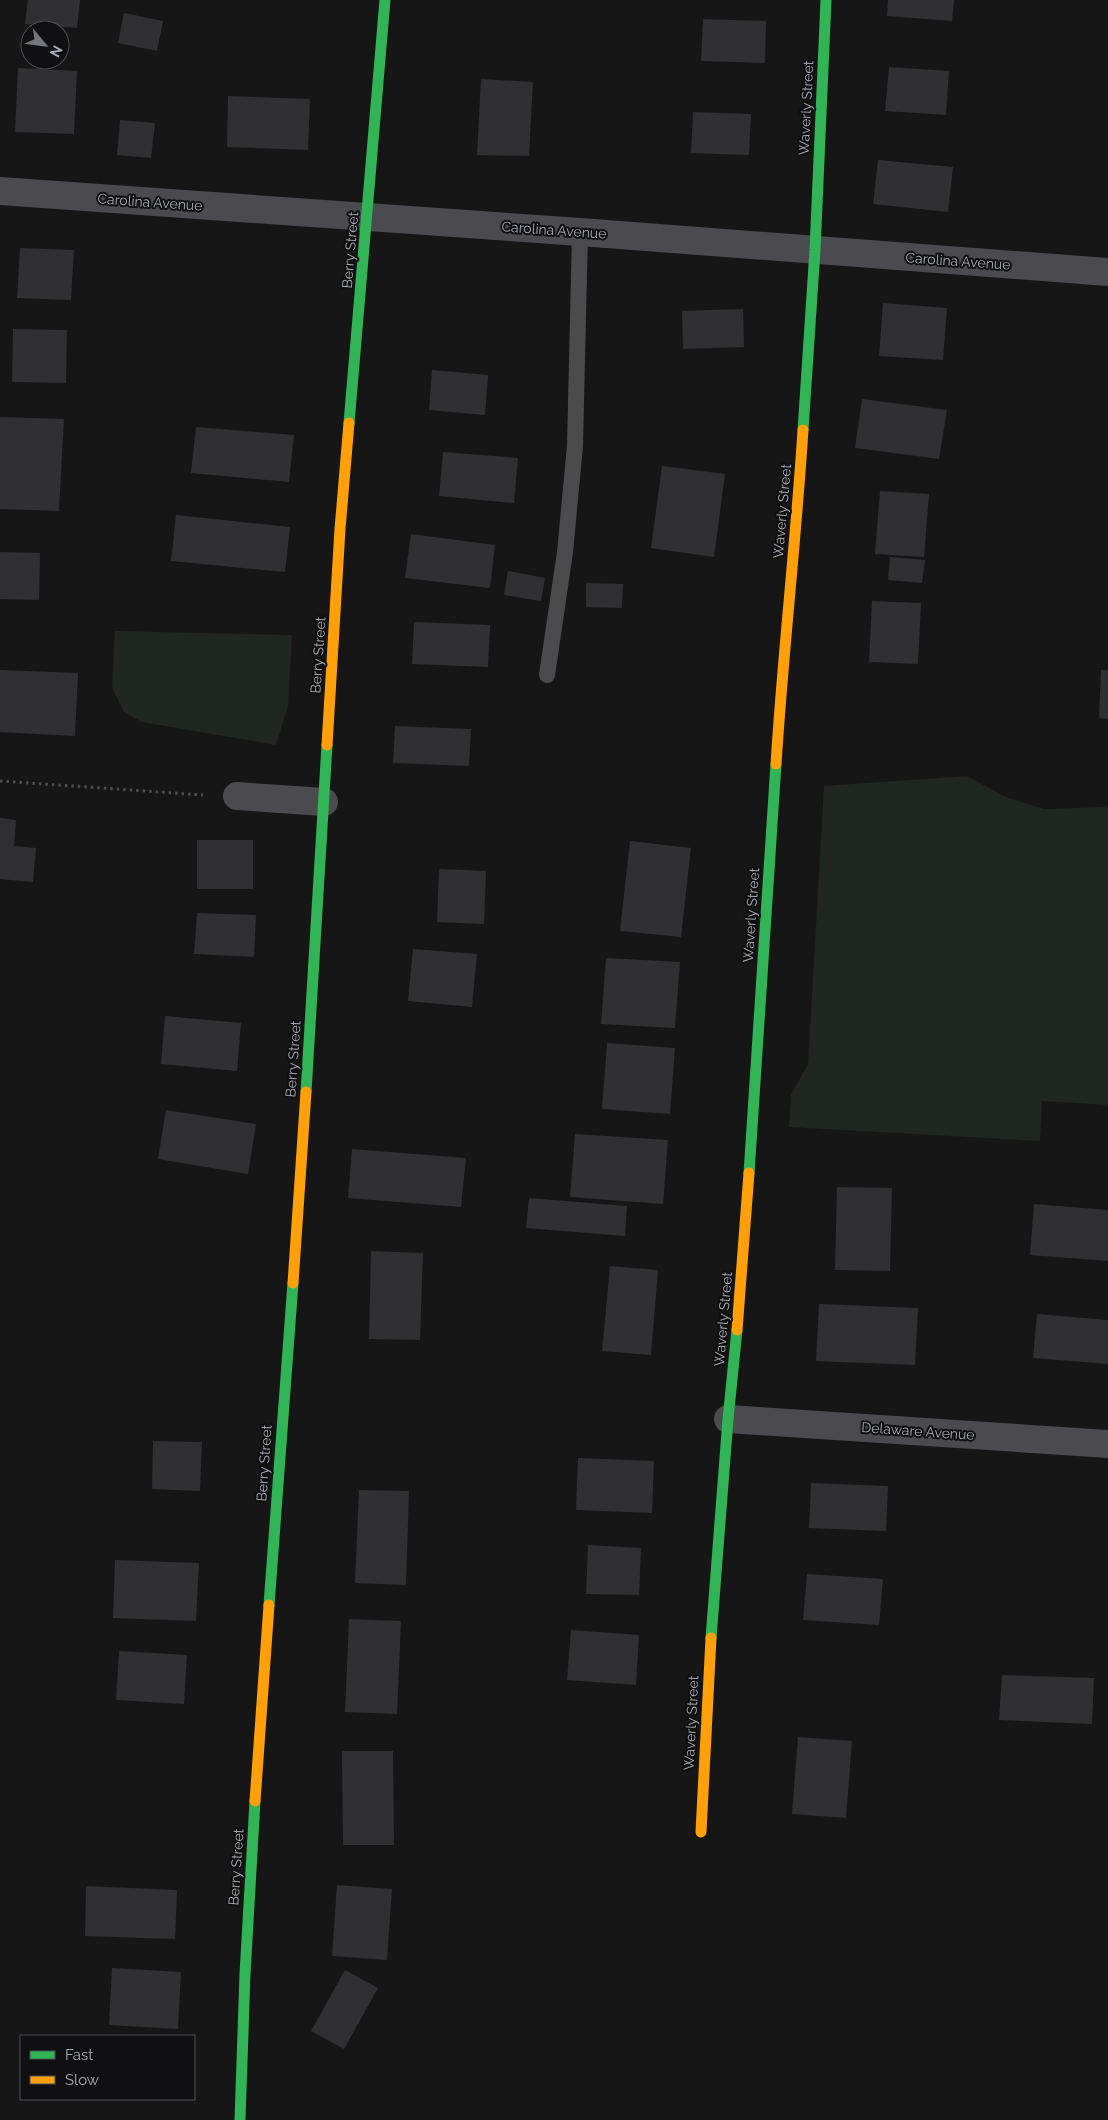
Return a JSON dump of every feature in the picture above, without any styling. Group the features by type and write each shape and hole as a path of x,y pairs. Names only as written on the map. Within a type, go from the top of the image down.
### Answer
{"street":[{"name":"Berry Street","path":"240,2120 245,1974 257,1770 302,1157 340,528 368,218 385,0"},
{"name":"Waverly Street","path":"701,1832 709,1663 728,1419 741,1293 782,668 796,529 815,250 826,0"},
{"name":"Carolina Avenue","path":"0,191 1108,272"},
{"path":"236,796 324,802"},
{"name":"Delaware Avenue","path":"728,1419 1108,1444"}],"lane":[{"path":"547,675 565,552 575,446 580,232"}],"path":[{"path":"0,781 236,796"}],"shaded area":[{"path":"115,631 292,635 288,706 276,745 142,722 124,712 112,688"},
{"path":"967,776 1006,797 1044,809 1108,807 1108,1105 1042,1101 1040,1141 789,1127 791,1095 808,1064 824,786"}],"building":[{"path":"28,0 80,0 77,28 70,27 70,20 26,20"},
{"path":"888,0 954,0 952,21 887,16"},
{"path":"124,13 163,21 157,51 118,43"},
{"path":"703,19 766,21 765,63 701,61"},
{"path":"889,67 949,71 946,115 885,111"},
{"path":"18,68 20,70 77,71 74,134 15,132"},
{"path":"481,79 533,82 529,156 477,155"},
{"path":"228,96 310,99 308,150 227,147"},
{"path":"693,112 751,114 749,155 691,153"},
{"path":"120,120 155,123 151,158 117,155"},
{"path":"878,160 953,167 948,212 873,204"},
{"path":"20,248 74,250 71,300 17,298"},
{"path":"883,303 947,308 943,360 879,356"},
{"path":"743,309 744,347 683,349 682,311"},
{"path":"13,329 67,330 66,383 12,382"},
{"path":"432,370 488,375 485,415 429,410"},
{"path":"862,399 947,410 939,459 855,448"},
{"path":"0,417 64,419 59,511 0,509"},
{"path":"196,427 294,435 289,482 191,473"},
{"path":"443,452 518,458 514,503 439,496"},
{"path":"662,466 725,474 714,557 651,548"},
{"path":"880,491 929,494 924,557 875,554"},
{"path":"176,515 290,527 285,572 171,561"},
{"path":"411,534 495,545 490,588 405,578"},
{"path":"0,552 40,553 39,600 0,599"},
{"path":"890,557 925,560 922,583 888,580"},
{"path":"508,571 545,578 541,601 504,595"},
{"path":"586,583 623,584 622,608 586,607"},
{"path":"872,601 921,603 918,664 869,662"},
{"path":"414,622 490,625 488,667 412,664"},
{"path":"0,670 78,673 75,736 0,732"},
{"path":"1101,670 1108,670 1108,719 1099,718"},
{"path":"395,726 471,729 469,766 393,763"},
{"path":"0,818 16,820 14,846 36,848 33,882 0,879"},
{"path":"197,840 253,840 253,889 197,889"},
{"path":"630,841 691,848 681,937 620,931"},
{"path":"439,869 486,871 484,924 437,922"},
{"path":"197,913 256,915 254,957 194,954"},
{"path":"413,949 477,954 472,1007 408,1001"},
{"path":"606,958 680,962 675,1028 601,1024"},
{"path":"165,1016 241,1023 237,1071 161,1064"},
{"path":"607,1043 675,1048 670,1114 602,1109"},
{"path":"166,1110 256,1124 248,1174 158,1159"},
{"path":"575,1134 668,1140 663,1204 570,1197"},
{"path":"352,1149 466,1158 461,1207 348,1198"},
{"path":"837,1187 892,1188 890,1271 835,1270"},
{"path":"529,1198 627,1206 625,1236 526,1228"},
{"path":"1034,1204 1108,1210 1108,1261 1030,1255"},
{"path":"371,1251 423,1253 420,1340 369,1339"},
{"path":"610,1266 658,1270 651,1355 602,1351"},
{"path":"819,1304 918,1308 915,1365 816,1361"},
{"path":"1037,1314 1108,1320 1108,1364 1033,1358"},
{"path":"153,1441 202,1442 200,1491 152,1489"},
{"path":"578,1458 654,1461 652,1513 576,1510"},
{"path":"811,1483 888,1486 886,1531 809,1528"},
{"path":"359,1490 409,1491 406,1585 355,1583"},
{"path":"588,1545 641,1548 639,1595 586,1594"},
{"path":"115,1560 199,1563 196,1621 113,1618"},
{"path":"807,1574 883,1579 879,1625 803,1620"},
{"path":"349,1619 401,1621 397,1714 345,1712"},
{"path":"571,1630 639,1635 636,1685 567,1680"},
{"path":"119,1651 187,1655 184,1704 116,1700"},
{"path":"1002,1675 1094,1678 1092,1724 999,1720"},
{"path":"798,1737 852,1741 846,1818 792,1814"},
{"path":"342,1751 393,1751 394,1845 343,1845"},
{"path":"337,1885 392,1889 387,1960 332,1956"},
{"path":"86,1886 177,1890 175,1939 85,1936"},
{"path":"112,1968 181,1972 178,2029 109,2025"},
{"path":"345,1970 378,1988 344,2049 311,2031"}],"traffic: fast":[{"path":"349,423 385,0"},
{"path":"803,430 815,250 826,0"},
{"path":"306,1092 327,745"},
{"path":"749,1173 776,764"},
{"path":"269,1605 293,1283"},
{"path":"711,1638 737,1330"},
{"path":"240,2120 245,1974 255,1801"}],"traffic: slow":[{"path":"327,745 340,529 349,423"},
{"path":"776,764 803,430"},
{"path":"293,1283 306,1092"},
{"path":"737,1330 749,1173"},
{"path":"255,1801 269,1605"},
{"path":"701,1832 711,1638"}]}
